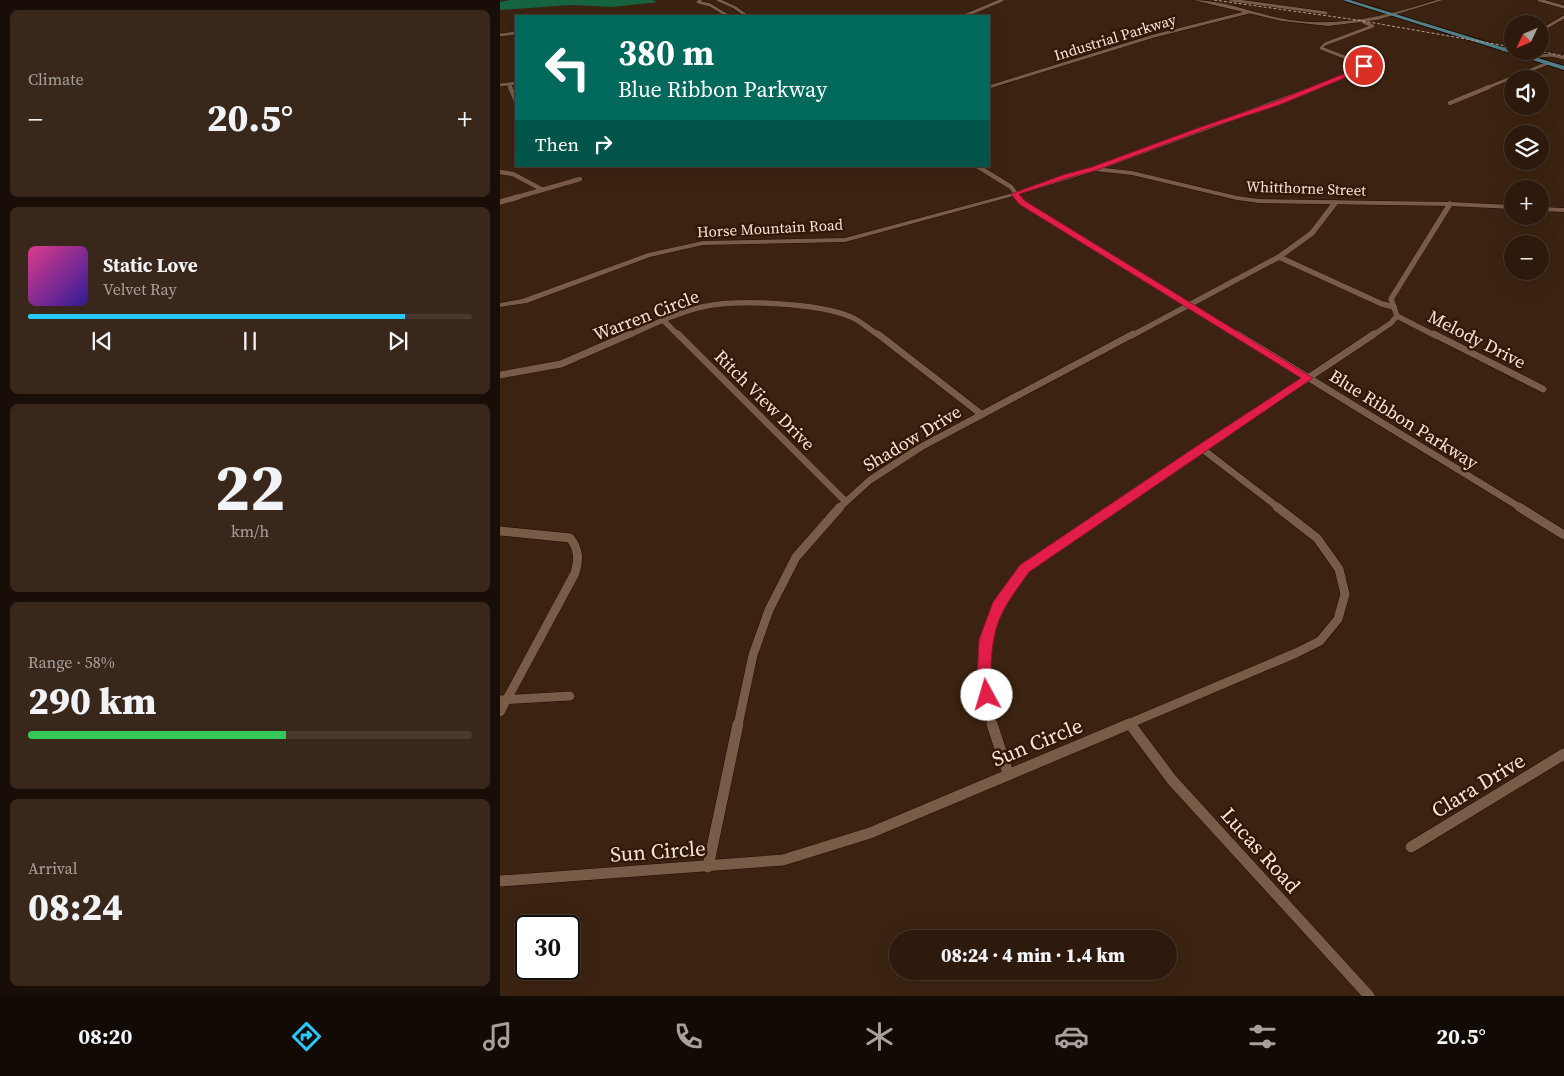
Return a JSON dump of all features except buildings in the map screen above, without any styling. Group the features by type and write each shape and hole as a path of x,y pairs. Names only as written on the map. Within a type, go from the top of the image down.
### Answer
{"main road":[{"path":"1345,0 1503,50"},
{"path":"1538,60 1564,68"}],"street":[{"path":"700,0 698,2 710,5 726,15"},
{"path":"718,0 734,7 746,15"},
{"path":"966,15 1002,0"},
{"path":"1195,0 1309,24 1363,22 1395,16 1441,0"},
{"path":"1231,0 1326,14"},
{"path":"1539,0 1564,7"},
{"name":"Industrial Parkway","path":"990,88 1154,36 1249,12"},
{"path":"1549,26 1564,17"},
{"path":"1095,169 1293,97 1364,68 1360,63 1327,52 1321,48 1325,44 1373,26 1363,22"},
{"path":"500,35 515,33"},
{"path":"1549,55 1564,58"},
{"path":"1450,103 1548,63"},
{"path":"500,85 515,83"},
{"path":"509,84 515,99"},
{"path":"1114,162 1117,168 1124,172"},
{"name":"Blue Ribbon Parkway","path":"979,167 1011,187 1022,203 1564,535"},
{"name":"Whitthorne Street","path":"1015,194 1065,176 1095,169 1124,172 1246,200 1504,207"},
{"path":"500,172 513,174 543,190"},
{"path":"500,202 580,179"},
{"name":"Horse Mountain Road","path":"500,306 524,302 648,254 703,244 845,240 1015,194"},
{"name":"Shadow Drive","path":"708,867 753,655 769,610 796,557 845,501 870,480 914,451 1187,304 1279,257 1312,234 1335,203"},
{"path":"1008,773 992,724 984,681 986,640 998,606 1025,569 1201,448 1391,324 1397,316 1391,299 1450,204"},
{"path":"1549,209 1564,210"},
{"path":"1279,257 1382,304 1394,307"},
{"name":"Warren Circle","path":"500,375 560,364 686,311 721,304 820,306 839,312 880,336 924,368 981,414"},
{"name":"Melody Drive","path":"1397,316 1544,389"},
{"name":"Ritch View Drive","path":"663,320 845,501"},
{"name":"Sun Circle","path":"500,881 783,860 862,836 1008,773 1130,724 1320,641 1338,619 1345,594 1339,569 1317,538 1201,448"},
{"path":"500,531 570,538 575,543 578,561 575,573 503,701 500,712"},
{"path":"503,701 570,696"},
{"name":"Lucas Road","path":"1130,724 1172,780 1369,996"},
{"name":"Clara Drive","path":"1411,847 1564,754"}],"green space":[{"path":"510,0 652,0 658,2 612,7 571,5 500,10 500,2"}],"railway":[{"path":"1214,0 1357,20 1504,46"},
{"path":"1549,53 1564,56"}],"route":[{"path":"987,695 984,681 986,640 998,606 1025,569 1147,487 1201,448 1308,378 1022,203 1015,194 1065,176 1095,169 1277,103 1364,68 1364,66"}]}
